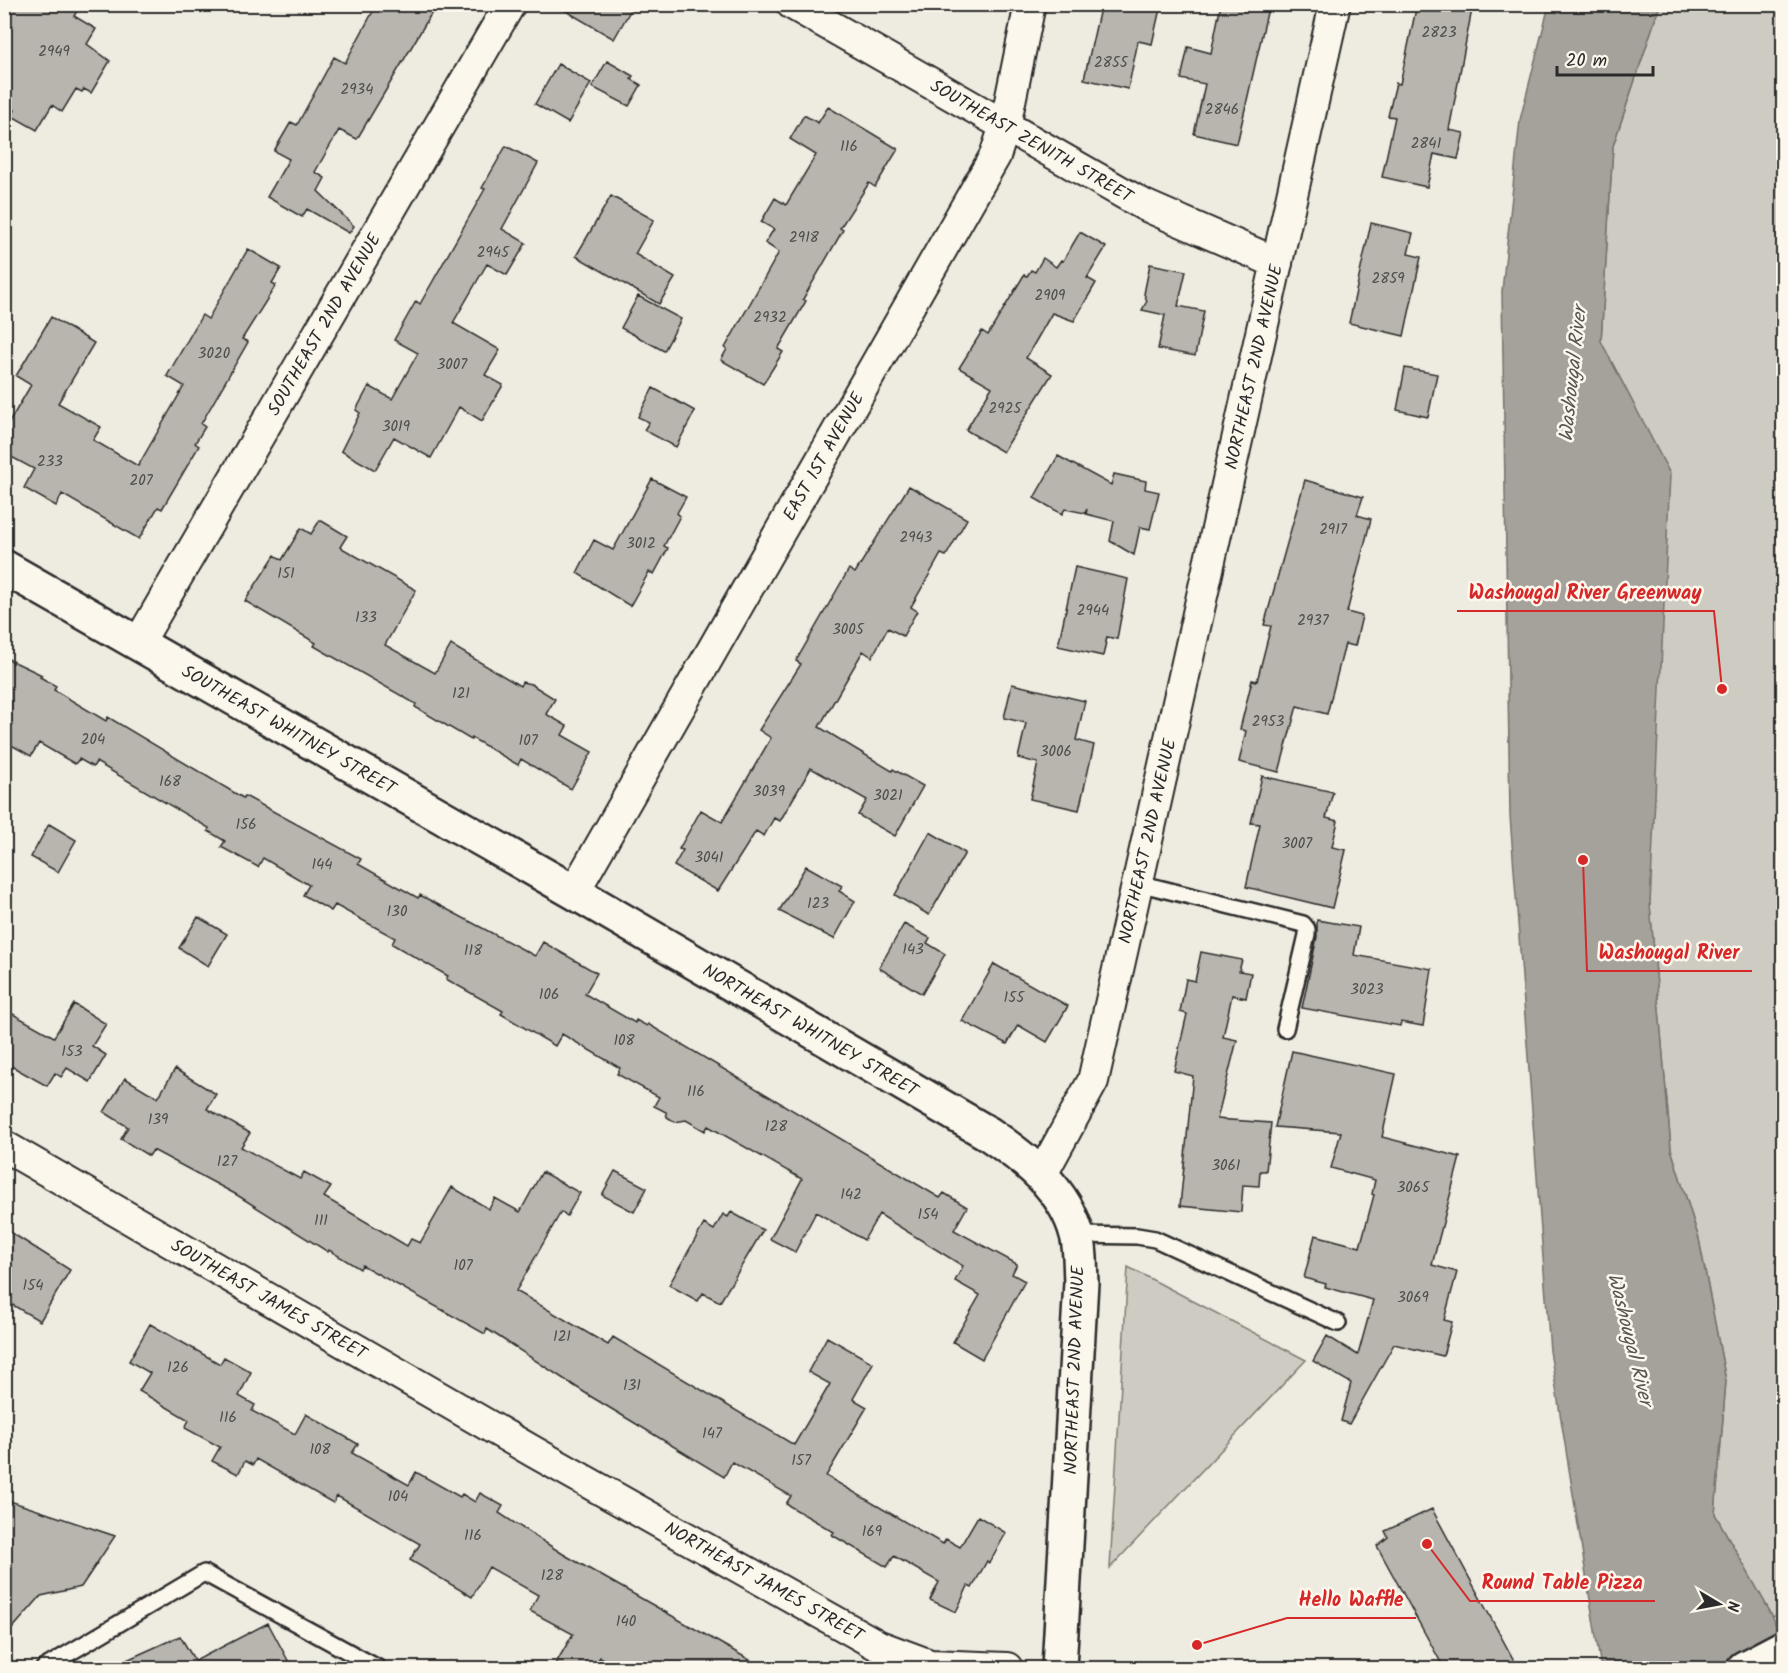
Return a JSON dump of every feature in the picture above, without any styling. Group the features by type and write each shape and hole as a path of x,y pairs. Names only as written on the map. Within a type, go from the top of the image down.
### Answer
{"street":[{"name":"SOUTHEAST 2ND AVENUE","path":"138,644 510,4"},
{"name":"SOUTHEAST ZENITH STREET","path":"792,4 1144,205 1277,263"},
{"name":"EAST 1ST AVENUE","path":"574,892 995,156 1005,126 1030,4"},
{"name":"NORTHEAST 2ND AVENUE","path":"1059,1668 1081,1282 1077,1235 1061,1201 1042,1174 1093,1081 1335,4"},
{"name":"SOUTHEAST WHITNEY STREET","path":"4,567 574,892"},
{"name":"NORTHEAST WHITNEY STREET","path":"574,892 989,1134 1020,1155 1042,1174"},
{"name":"SOUTHEAST JAMES STREET","path":"4,1146 534,1452"},
{"name":"NORTHEAST JAMES STREET","path":"534,1452 906,1663 1007,1668"},
{"path":"1744,1668 1784,1647"}],"lane":[{"path":"1138,883 1303,924 1307,935 1285,1029"},
{"path":"1077,1235 1137,1236 1155,1239 1338,1323"},
{"path":"44,1668 204,1573 378,1668"}],"shaded area":[{"path":"1660,5 1783,5 1784,1611 1773,1617 1715,1514 1726,1381 1699,1239 1671,1149 1601,341 1613,146"},
{"path":"1128,1267 1306,1360 1110,1568"}],"water":[{"name":"Washougal River","path":"1549,5 1660,5 1613,146 1601,341 1670,474 1650,904 1671,1149 1699,1239 1726,1381 1715,1514 1773,1617 1783,1644 1783,1668 1601,1668 1550,1351 1510,816 1502,291 1520,120"}],"building":[{"path":"16,4 81,4 74,16 96,29 87,44 110,61 91,93 84,89 82,92 76,89 62,112 52,105 37,130 12,116 15,110 4,103 4,25"},
{"path":"377,4 437,4 357,139 339,130 315,172 325,178 318,191 354,226 349,233 307,209 302,217 267,197 289,159 274,151 291,122 297,125 334,57 345,63"},
{"path":"554,4 634,4 614,39"},
{"path":"1101,4 1161,4 1152,44 1138,41 1128,89 1084,79"},
{"path":"1221,4 1269,4 1237,144 1194,134 1205,84 1181,79 1188,47 1211,53"},
{"path":"1417,4 1473,4 1449,130 1464,133 1458,159 1434,154 1427,187 1382,177 1395,117 1388,116 1396,83 1400,84"},
{"path":"607,61 633,76 631,79 641,85 629,106 592,87"},
{"path":"558,64 591,83 568,123 535,104"},
{"path":"828,107 898,149 875,187 869,183 840,228 843,230 803,299 806,301 778,349 783,352 763,384 721,360 727,349 725,348 779,252 765,243 774,229 761,222 775,198 786,205 816,155 790,139 804,115 818,123"},
{"path":"506,146 538,163 502,229 526,243 507,275 487,264 453,323 500,350 485,375 503,385 482,421 459,407 431,458 394,437 375,470 341,451 360,413 356,410 369,386 392,399 418,353 394,340 416,301 420,304 485,189 482,188"},
{"path":"611,196 654,220 635,254 675,278 659,304 576,256"},
{"path":"1371,223 1413,233 1408,254 1421,257 1404,336 1349,323"},
{"path":"1080,232 1106,247 1087,278 1096,283 1074,321 1052,313 1026,358 1052,374 1003,452 966,430 992,387 959,368 982,331 988,335 1024,275 1027,276 1031,270 1035,272 1043,258 1056,267 1061,260 1063,261"},
{"path":"248,249 281,268 272,283 276,285 242,339 248,342 201,424 205,427 195,443 199,446 162,509 158,507 139,539 62,494 56,506 24,488 34,469 4,453 4,431 31,385 16,376 51,317 94,343 58,403 101,427 93,440 138,466 184,386 167,376 202,315 208,319"},
{"path":"1150,264 1186,271 1178,306 1204,311 1195,356 1158,349 1165,315 1142,310 1147,301 1144,294"},
{"path":"638,296 681,319 664,351 621,328"},
{"path":"1405,368 1437,374 1428,417 1397,410"},
{"path":"653,388 695,411 676,447 644,430 649,422 638,417"},
{"path":"1058,456 1111,485 1114,474 1146,481 1145,489 1159,492 1150,529 1140,527 1134,555 1110,541 1114,521 1086,514 1087,509 1085,513 1065,509 1062,514 1034,498"},
{"path":"652,479 686,497 677,513 680,516 664,546 668,548 654,574 649,572 630,606 577,573 594,540 613,550"},
{"path":"1305,480 1363,497 1357,515 1371,519 1347,612 1362,616 1355,646 1345,644 1327,714 1297,706 1279,772 1239,762 1246,731 1240,729 1252,680 1257,681 1271,626 1264,625"},
{"path":"909,486 967,519 946,556 941,554 911,607 917,611 903,636 888,628 872,657 863,651 819,727 892,771 893,769 923,786 895,836 858,815 867,800 811,768 780,821 774,818 764,836 756,831 718,891 674,866 683,850 679,849 701,810 722,822 771,738 759,730 801,664 796,661 849,569 855,573"},
{"path":"320,520 347,536 340,547 416,590 385,645 435,673 451,645 520,686 522,682 531,684 555,699 546,714 567,726 562,735 592,752 571,789 521,759 518,765 472,738 471,740 415,707 416,704 314,646 316,643 245,601 275,555 282,560 301,528 311,534"},
{"path":"1075,567 1128,579 1117,639 1107,637 1103,656 1058,646"},
{"path":"4,657 42,675 40,677 56,686 54,690 106,721 108,717 243,798 245,796 361,859 358,864 418,898 420,895 535,956 543,942 597,973 585,994 635,1023 636,1020 647,1026 648,1024 940,1198 944,1193 967,1207 954,1230 1017,1264 1012,1274 1025,1281 982,1359 953,1342 980,1295 955,1281 963,1266 879,1214 864,1240 816,1212 795,1252 770,1239 802,1179 708,1126 705,1131 686,1120 675,1122 667,1117 666,1112 654,1106 659,1097 617,1074 620,1068 562,1034 555,1046 501,1014 503,1011 446,979 448,976 392,944 395,938 335,905 331,911 303,895 309,885 263,858 258,867 221,847 225,841 208,831 209,828 96,762 93,767 79,759 75,764 39,743 31,756 4,741"},
{"path":"1012,684 1085,701 1076,740 1094,745 1079,810 1030,799 1038,763 1018,758 1026,723 1004,718"},
{"path":"1262,776 1333,792 1326,818 1338,821 1332,847 1346,850 1332,908 1246,887 1260,824 1251,823"},
{"path":"49,824 76,840 58,872 31,857"},
{"path":"930,832 965,853 929,915 895,895"},
{"path":"806,866 842,886 839,891 855,901 834,939 779,911"},
{"path":"198,917 227,934 208,966 179,948"},
{"path":"1317,920 1359,927 1354,955 1432,969 1423,1026 1401,1022 1400,1026 1302,1008 1317,937"},
{"path":"904,924 930,938 927,943 945,954 922,994 879,968"},
{"path":"1201,952 1242,960 1239,971 1251,973 1246,998 1232,995 1223,1037 1237,1040 1217,1119 1271,1123 1266,1171 1260,1171 1259,1186 1243,1185 1241,1212 1180,1206 1193,1076 1174,1071 1187,1014 1180,1012 1186,979 1195,981"},
{"path":"994,964 1068,1006 1047,1042 1018,1025 1007,1044 962,1021"},
{"path":"74,1004 106,1024 92,1046 106,1055 90,1082 67,1068 61,1077 55,1073 47,1086 4,1062 4,1009 54,1037"},
{"path":"1292,1051 1396,1074 1382,1137 1460,1157 1432,1265 1457,1272 1444,1320 1452,1322 1443,1356 1394,1344 1349,1424 1341,1421 1351,1383 1313,1361 1327,1336 1358,1355 1373,1300 1325,1287 1326,1284 1304,1278 1315,1235 1360,1247 1374,1195 1372,1194 1375,1180 1331,1168 1341,1132 1275,1127"},
{"path":"175,1069 216,1094 207,1109 250,1133 241,1147 300,1179 304,1172 331,1187 324,1197 407,1246 411,1239 420,1243 452,1187 489,1209 495,1198 520,1212 542,1172 580,1193 567,1216 561,1212 516,1291 608,1345 613,1337 794,1445 830,1384 808,1372 827,1337 873,1363 853,1399 867,1407 826,1476 943,1544 946,1539 960,1547 978,1516 1006,1533 989,1563 987,1561 972,1588 968,1586 956,1612 930,1600 939,1582 894,1556 887,1567 832,1535 834,1532 786,1504 791,1496 732,1462 724,1477 590,1396 487,1329 485,1334 362,1265 360,1269 329,1250 328,1252 237,1195 153,1150 149,1156 121,1139 128,1127 104,1112 125,1078 158,1098"},
{"path":"615,1171 647,1188 634,1212 602,1195"},
{"path":"731,1212 763,1230 720,1302 703,1293 698,1301 669,1285 704,1224 714,1230 723,1214 728,1217"},
{"path":"4,1228 70,1270 40,1321 4,1300"},
{"path":"150,1324 220,1364 224,1357 251,1372 239,1396 255,1405 252,1411 295,1434 306,1414 358,1444 352,1453 409,1485 416,1472 460,1497 462,1494 475,1502 480,1493 503,1506 499,1513 563,1554 764,1668 619,1668 600,1657 593,1668 553,1668 573,1634 530,1611 538,1595 489,1567 472,1597 410,1560 420,1544 337,1496 333,1503 256,1459 253,1465 245,1461 238,1474 212,1461 220,1447 185,1428 189,1420 139,1391 150,1373 129,1361"},
{"path":"4,1499 115,1536 81,1587 41,1596 4,1638"},
{"path":"1432,1509 1518,1668 1444,1668 1377,1546 1388,1537 1385,1531"},
{"path":"268,1623 292,1668 109,1668 180,1636 195,1661"}],"place":[{"name":"Washougal River Greenway","path":"1722,689"},
{"name":"Washougal River","path":"1583,860"},
{"name":"Round Table Pizza","path":"1427,1544"},
{"name":"Hello Waffle","path":"1197,1645"}]}
